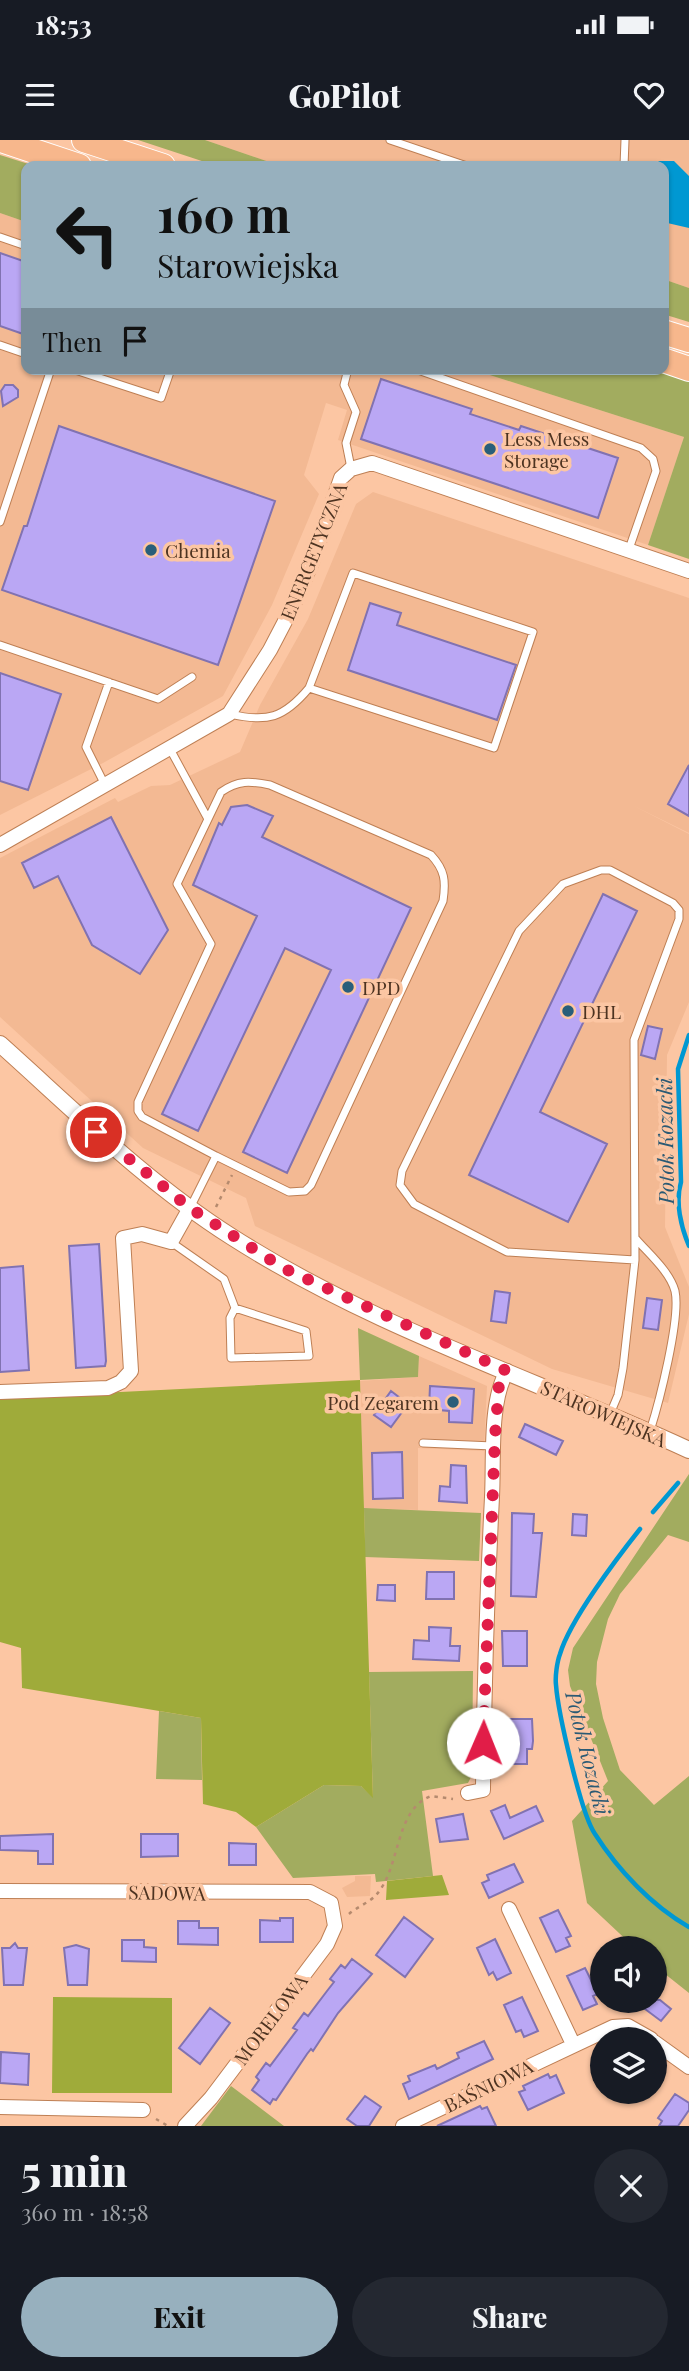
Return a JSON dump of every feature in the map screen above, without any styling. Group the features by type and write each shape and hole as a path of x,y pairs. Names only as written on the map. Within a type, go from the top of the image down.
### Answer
{"highway":[{"path":"1,140 64,161"},
{"path":"84,140 148,161"},
{"path":"669,334 689,340"},
{"path":"669,362 689,369"}],"street":[{"name":"ENERGETYCZNA","path":"0,845 229,713 270,650 293,606 312,562 341,478 351,468 372,463 689,571"},
{"name":"STAROWIEJSKA","path":"0,1044 130,1162 190,1208 307,1281 685,1448"},
{"path":"0,1392 108,1388 121,1382 131,1371 123,1238 142,1234 171,1242 190,1208"},
{"path":"467,1793 483,1790 484,1672 495,1446 499,1384 507,1371"},
{"name":"SADOWA","path":"0,1891 310,1892 332,1909"},
{"name":"MORELOWA","path":"185,2126 211,2098 327,1944 335,1926 332,1909"},
{"path":"509,1909 573,2044"},
{"name":"BAŚNIOWA","path":"403,2126 590,2037"},
{"name":"BAŚNIOWA","path":"667,2050 689,2067"},
{"path":"0,2107 143,2110"}],"lane":[{"path":"390,140 452,161"},
{"path":"624,161 625,140"},
{"path":"0,237 21,244"},
{"path":"0,345 21,352"},
{"path":"0,522 49,375"},
{"path":"90,375 161,398 169,375"},
{"path":"346,375 344,385 356,412 346,443 351,468"},
{"path":"432,375 641,448 653,459 656,471 629,549"},
{"path":"229,713 257,719 274,716 289,709 309,688 353,573 533,632 494,748 309,688"},
{"path":"0,645 158,699 192,677"},
{"path":"106,785 86,747 109,682"},
{"path":"170,749 208,820"},
{"path":"235,782 270,785 431,855 440,865 446,880 443,901 311,1185 305,1191 289,1192 142,1117 138,1111 138,1101 211,944 177,884 208,820 221,792 235,782"},
{"path":"610,1415 618,1395 623,1368 635,1260 634,1040 679,919 679,910 673,903 610,870 601,870 555,890 519,931 402,1171 400,1185 414,1204 507,1252 635,1260"},
{"path":"190,1208 216,1156"},
{"path":"635,1239 671,1280 676,1305 658,1405 650,1432"},
{"path":"171,1242 224,1279 235,1308 230,1318 231,1358 309,1356 306,1331 235,1308"},
{"path":"424,1443 495,1446"}],"path":[{"path":"215,1209 237,1166"},
{"path":"332,1909 347,1916 376,1895 415,1809 431,1796 447,1800"}],"shaded area":[{"path":"205,140 689,140 689,288 669,281 669,161 266,161"},
{"path":"0,213 21,220 21,375 490,375 684,437 648,545 338,440 347,410 326,403 304,475 319,494 272,605 223,696 103,763 0,815"},
{"path":"373,492 689,598 689,833 634,806 689,834 689,1002 667,1055 665,1227 689,1287 689,1314 668,1403 552,1369 255,1226 246,1198 143,1148 0,1017 0,858 115,798 118,802 151,786 170,785 240,752 260,705 308,619 356,504"},
{"path":"419,1356 487,1386 484,1451 418,1448 418,1510 364,1508 360,1381 418,1377"},
{"path":"355,1876 371,1876 370,1896 347,1897 342,1888 355,1881"}],"green space":[{"path":"138,140 205,140 266,161 202,161"},
{"path":"0,155 21,162 21,220 0,213"},
{"path":"669,281 689,288 689,322 669,316"},
{"path":"669,373 689,380 689,559 648,545 684,437 490,375"},
{"path":"358,1328 419,1356 418,1377 360,1380"},
{"path":"360,1380 373,1798 361,1786 324,1785 256,1827 236,1812 203,1804 201,1718 22,1688 21,1648 0,1642 0,1398"},
{"path":"689,1474 689,1542 668,1535 620,1594 608,1619 597,1662 596,1684 603,1718 620,1770 654,1805 689,1776 689,1993 667,1976 667,1936 622,1936 587,1903 572,1821 608,1781 570,1686 568,1670 573,1648"},
{"path":"364,1508 481,1513 479,1561 365,1557"},
{"path":"473,1671 472,1775 468,1783 422,1791 433,1876 376,1882 375,1874 293,1878 256,1827 324,1785 361,1786 373,1797 369,1672"},
{"path":"159,1711 201,1718 202,1780 156,1779"},
{"path":"442,1875 449,1895 386,1900 387,1881"},
{"path":"53,1997 172,1998 172,2093 52,2093"},
{"path":"231,2086 284,2126 201,2126"}],"water":[{"path":"669,161 674,161 689,176 689,228 669,223"}],"building":[{"path":"0,253 21,260 21,333 0,326"},
{"name":"Less Mess Storage","path":"381,379 472,409 470,414 519,430 521,426 618,458 598,518 361,439"},
{"path":"5,385 13,385 18,390 18,397 3,406 1,391"},
{"name":"Chemia","path":"59,426 275,501 218,665 2,590 24,526 27,526"},
{"path":"370,603 401,613 397,625 516,665 497,720 348,670"},
{"path":"0,673 61,694 28,790 0,781"},
{"path":"689,765 689,816 668,804"},
{"name":"DPD","path":"247,805 273,816 262,837 411,908 287,1173 243,1152 331,970 285,948 198,1131 162,1114 257,916 193,885 219,823 222,825 231,807"},
{"path":"111,817 168,930 140,974 92,945 58,876 34,888 22,863"},
{"name":"DHL","path":"603,894 637,911 540,1112 607,1144 568,1222 469,1175"},
{"path":"648,1026 662,1029 655,1059 641,1055"},
{"path":"99,1244 106,1361 105,1366 76,1368 69,1246"},
{"path":"23,1266 29,1370 0,1372 0,1268"},
{"path":"495,1291 510,1293 506,1323 491,1321"},
{"path":"647,1298 662,1300 658,1330 643,1328"},
{"path":"430,1386 474,1389 472,1423 449,1422 449,1411 429,1409"},
{"path":"391,1391 408,1404 391,1427 374,1415"},
{"path":"525,1424 563,1441 556,1455 519,1437"},
{"path":"402,1452 403,1498 373,1499 372,1453"},
{"path":"451,1465 466,1466 467,1503 439,1501 440,1486 450,1487"},
{"path":"512,1513 534,1514 533,1533 542,1533 536,1597 511,1596"},
{"path":"573,1514 587,1515 586,1536 572,1535"},
{"path":"427,1572 454,1572 454,1599 426,1599"},
{"path":"378,1585 395,1585 395,1601 377,1600"},
{"path":"429,1627 451,1628 450,1646 460,1646 459,1661 413,1659 414,1640 429,1641"},
{"path":"502,1631 527,1631 527,1666 503,1666"},
{"path":"506,1719 532,1719 533,1741 532,1749 527,1749 527,1764 510,1764 510,1749 505,1749"},
{"path":"505,1805 510,1818 536,1806 543,1821 504,1839 491,1811"},
{"path":"463,1814 468,1839 440,1842 436,1819"},
{"path":"53,1834 53,1864 38,1864 38,1851 0,1850 0,1836"},
{"path":"141,1834 178,1834 178,1856 141,1857"},
{"path":"229,1843 256,1844 256,1865 229,1865"},
{"path":"514,1864 523,1882 489,1898 482,1883 489,1880 487,1875"},
{"path":"558,1910 571,1936 566,1938 570,1946 556,1952 540,1918"},
{"path":"404,1917 433,1939 405,1977 376,1955"},
{"path":"280,1918 293,1918 293,1942 260,1942 260,1920 280,1921"},
{"path":"178,1921 199,1921 199,1928 218,1928 218,1945 178,1944"},
{"path":"495,1939 511,1973 497,1980 493,1972 489,1975 477,1948"},
{"path":"122,1940 144,1940 144,1947 156,1948 156,1962 122,1961"},
{"path":"15,1943 18,1948 27,1948 23,1985 4,1985 2,1948 10,1948"},
{"path":"76,1945 89,1949 87,1985 68,1985 64,1948"},
{"path":"352,1959 372,1974 338,2013 313,2051 311,2049 276,2100 273,2099 270,2104 252,2090 259,2080 256,2077 266,2063 270,2066 297,2030 293,2028 304,2013 308,2016 334,1982 330,1979 341,1965 345,1968"},
{"path":"585,1968 590,1978 590,2007 583,2010 567,1976"},
{"path":"522,1997 538,2031 524,2037 521,2030 516,2032 504,2005"},
{"path":"667,2006 671,2009 661,2021 650,2013 667,2013"},
{"path":"210,2008 230,2023 200,2064 179,2048"},
{"path":"484,2041 493,2059 409,2099 403,2084 410,2081 408,2076 435,2065 437,2069 459,2058 457,2053"},
{"path":"1,2052 29,2054 28,2085 0,2083"},
{"path":"548,2074 550,2078 556,2075 564,2093 528,2110 519,2092 525,2090 523,2086"},
{"path":"675,2094 689,2103 689,2110 678,2126 659,2126 662,2121 658,2118"},
{"path":"365,2096 381,2107 369,2126 357,2126 347,2119"},
{"path":"480,2106 482,2109 487,2107 496,2126 437,2126"}],"waterway":[{"name":"Potok Kozacki","path":"689,1035 678,1069 681,1182 679,1206 681,1223 689,1246"},
{"name":"Potok Kozacki","path":"653,1512 678,1483"},
{"name":"Potok Kozacki","path":"640,1529 573,1624 559,1657 556,1685 577,1785 595,1834 614,1861 637,1886 662,1909 689,1927"}],"place":[{"name":"Less Mess Storage","path":"490,449"},
{"name":"Chemia","path":"151,550"},
{"name":"DPD","path":"348,987"},
{"name":"DHL","path":"568,1011"},
{"name":"Pod Zegarem","path":"453,1402"}],"route":[{"path":"96,1132 148,1178 234,1238 285,1269 347,1300 507,1371 499,1384 495,1436 483,1743"}]}
